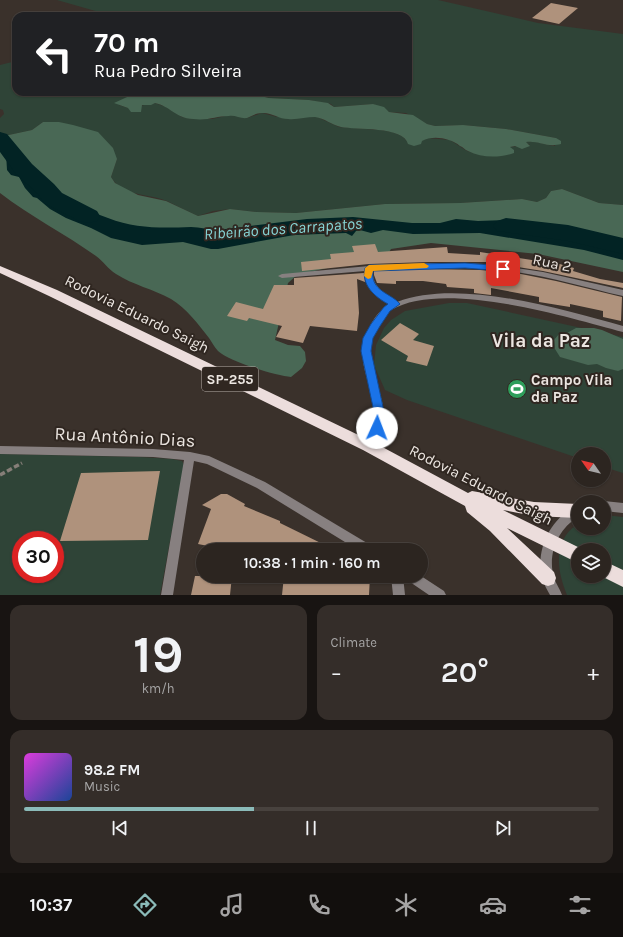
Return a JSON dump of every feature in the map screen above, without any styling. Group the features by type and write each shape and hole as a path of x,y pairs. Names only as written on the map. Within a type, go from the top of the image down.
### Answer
{"highway":[{"name":"Rodovia Eduardo Saigh","path":"0,269 368,446 457,495 571,552"},
{"path":"457,495 534,509 571,511"},
{"path":"457,495 495,526 548,578"},
{"path":"611,573 623,579"}],"street":[{"name":"Rua 2","path":"282,276 369,268 465,265 516,270 623,293"},
{"path":"369,268 368,273 370,282 381,296 395,304"},
{"path":"368,446 377,428 378,407 366,351 368,338 387,309 395,304 429,297 474,297 519,303 623,329"},
{"name":"Rua Antônio Dias","path":"0,450 153,453 190,456 208,460 261,485 356,543"},
{"path":"167,595 190,456"},
{"path":"611,507 623,508"},
{"path":"556,595 548,578 547,561 550,541 556,528 562,521 571,515"},
{"path":"398,583 399,595"},
{"path":"422,583 440,595"}],"green space":[{"path":"57,0 438,0 538,23 623,34 623,205 599,203 562,189 551,191 546,198 537,202 522,199 460,203 385,204 296,213 257,212 230,209 213,211 198,216 160,198 136,194 122,188 111,177 117,159 59,122 43,122 32,130 4,136 0,132 0,118 4,114 3,110 0,109 0,65 12,62 12,96 132,96 119,105 128,108 155,103 166,107 182,117 193,119 212,119 230,115 247,118 262,113 277,117 317,117 339,127 392,132 402,136 407,141 421,141 427,138 450,140 467,151 486,156 509,147 530,145 525,142 536,142 555,146 556,138 506,129 463,125 435,126 427,124 406,113 389,112 373,104 334,107 331,104 309,100 269,98 261,96 412,96 412,12 99,12"},
{"path":"129,96 261,96 269,98 309,100 328,103 334,107 373,104 384,107 389,112 413,115 427,124 435,126 463,125 506,129 556,138 561,141 561,144 551,145 526,142 530,146 522,149 515,146 510,147 514,150 514,153 502,156 485,156 467,151 456,143 446,139 426,139 422,141 421,144 414,146 408,144 405,138 398,134 378,130 341,127 315,117 288,119 262,113 247,118 231,116 198,119 187,118 155,103 151,105 142,105 141,112 131,112 128,108 114,103"},
{"path":"43,122 59,122 98,132 113,148 117,159 111,177 115,183 138,195 166,201 198,216 230,209 257,212 296,213 385,204 460,203 522,199 537,202 546,198 551,191 562,189 599,203 623,205 623,272 538,254 431,243 391,249 388,254 297,275 288,283 275,340 288,345 300,346 305,352 306,361 302,368 291,377 275,374 223,355 218,351 192,317 177,303 116,274 96,256 0,193 0,132 4,136 32,130"},
{"name":"Campo Vila da Paz","path":"449,303 467,303 623,337 623,473 611,469 611,447 571,447 571,456 407,400 385,390 374,365 376,345 384,328 391,320 405,311"},
{"path":"576,328 594,328 623,339 623,369 618,371 597,364 588,365 560,357 555,349 554,340 559,334 567,333"},
{"path":"0,454 139,457 182,461 184,465 160,595 0,595"},
{"path":"611,516 623,517 623,595 567,595 561,576 559,556 560,547 564,538 571,530 571,535 611,535"}],"water":[{"path":"0,132 18,149 24,162 24,169 46,189 53,198 118,222 149,227 194,227 218,230 307,219 353,217 412,223 440,223 456,219 478,221 506,220 517,221 543,231 568,233 576,231 623,242 623,260 584,250 480,233 413,234 383,230 371,233 360,230 356,231 352,236 346,233 294,235 218,249 211,249 183,242 142,245 111,238 66,218 50,209 37,198 33,197 25,188 19,177 11,175 7,170 6,153 0,146"}],"building":[{"path":"551,3 578,8 559,24 532,18"},
{"path":"375,244 378,252 447,247 448,253 480,255 480,252 538,261 538,258 574,268 573,271 600,279 623,283 623,288 543,271 487,262 369,264 302,271 301,262 331,259 330,254 354,252 352,246"},
{"path":"426,269 480,270 516,273 622,297 621,321 603,317 603,311 570,304 570,307 539,302 539,297 491,288 491,295 474,293 474,289 447,287 446,284 423,281 396,281 396,284 377,283 374,275 374,271"},
{"path":"364,273 365,282 357,279 359,313 357,331 310,326 303,343 276,337 282,326 249,318 247,321 227,316 236,302 263,309 274,285 294,285 294,278"},
{"path":"400,323 419,334 413,340 434,346 427,366 406,361 408,356 381,340"},
{"path":"160,471 148,540 64,541 63,531 81,473"},
{"path":"221,494 227,494 245,504 244,506 280,521 280,523 321,543 198,543 211,509 202,505"},
{"path":"195,576 196,583 231,583 230,595 191,595"},
{"path":"283,583 370,583 369,595 282,595"}],"waterway":[{"name":"Ribeirão dos Carrapatos","path":"0,138 24,169 46,189 53,198 88,216"},
{"name":"Ribeirão dos Carrapatos","path":"506,226 568,233 623,246"}],"slow traffic":[{"path":"368,276 369,268 424,266"}],"place":[{"name":"Campo Vila da Paz","path":"517,389"}],"district":[{"name":"Vila da Paz","path":"541,340"}],"route":[{"path":"377,428 378,407 366,351 368,338 376,324 383,313 395,304 381,296 375,289 370,282 368,273 369,268 465,265 503,269"}]}
